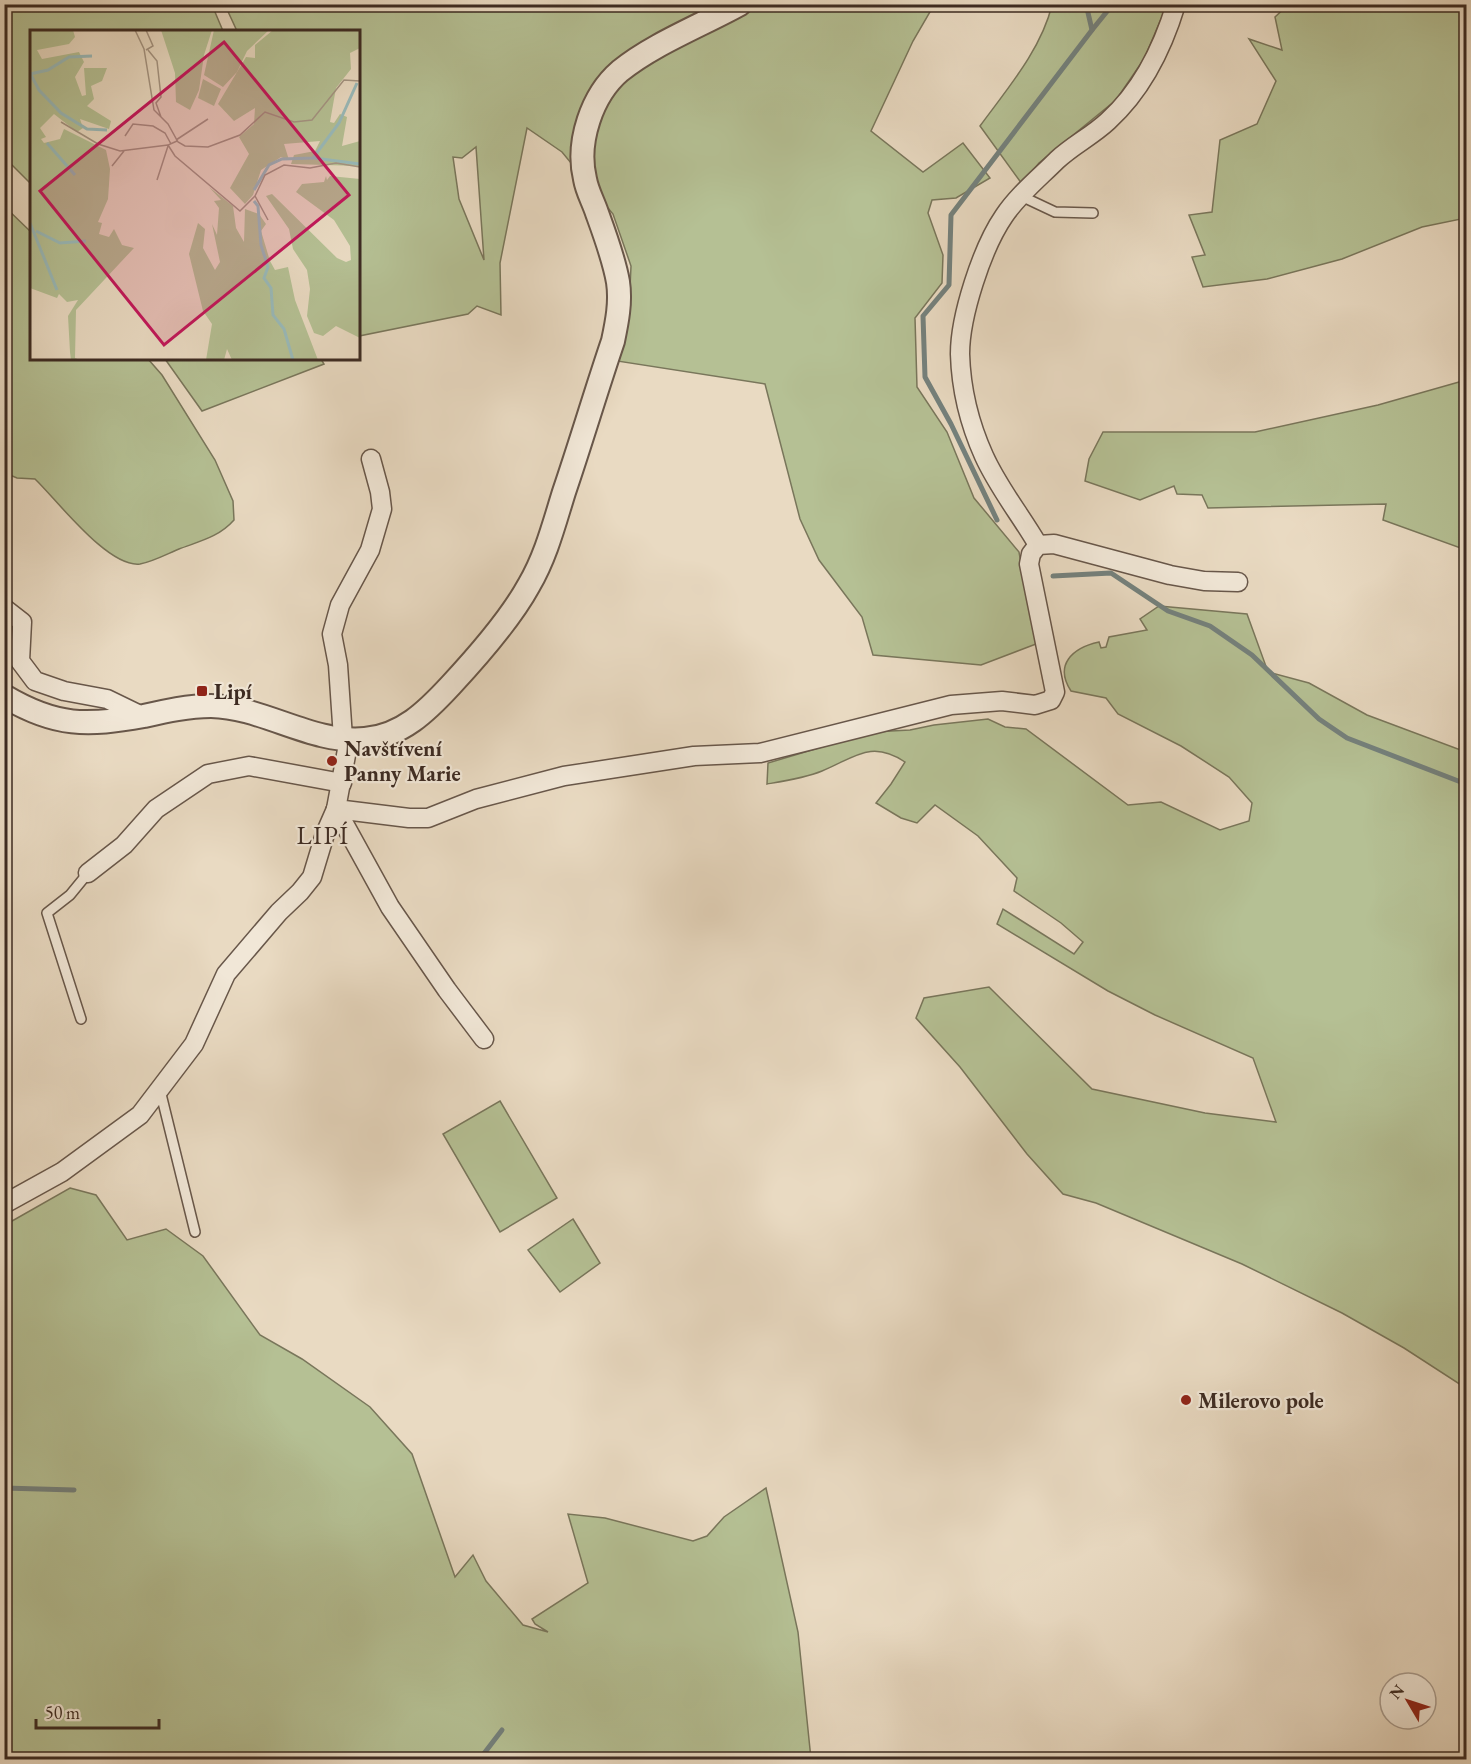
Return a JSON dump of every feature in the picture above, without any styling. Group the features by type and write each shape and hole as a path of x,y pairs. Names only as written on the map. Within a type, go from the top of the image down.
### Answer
{"street":[{"path":"4,696 33,710 75,723 100,722 183,708 226,707 243,710 312,733 346,738 372,738 391,732 412,722 430,708 470,664 530,584 543,556 613,341 618,314 618,285 615,268 584,175 584,144 590,117 607,85 622,69 667,42 740,4"},
{"path":"1038,545 1003,493 983,454 963,387 960,352 967,311 979,268 1004,216 1021,196 1075,144 1097,131 1133,93 1151,63 1170,23 1176,4"},
{"path":"4,1204 62,1172 140,1115 194,1044 226,974 312,877 325,834 336,809 342,783 346,738 338,665 332,634 340,605 370,550 382,509 371,459"},
{"path":"336,809 409,818 428,818 476,799 564,776 694,756 760,753 951,705 1002,701 1035,705 1051,700 1055,692 1029,564 1031,554 1038,545 1054,544 1170,575 1204,581 1238,582"},
{"path":"4,608 22,622 20,661 35,681 64,691 107,699 142,716"},
{"path":"88,873 124,845 156,809 208,774 249,766 342,783"},
{"path":"336,809 390,907 484,1039"}],"lane":[{"path":"1021,196 1055,212 1093,213"},
{"path":"81,1019 47,913 70,895 88,873"},
{"path":"160,1090 195,1232"}],"green space":[{"path":"5,4 212,5 223,30 30,30 30,183 5,158"},
{"path":"225,5 934,5 913,41 871,131 923,172 963,143 990,178 956,198 932,200 928,213 943,255 942,283 915,318 917,387 947,432 974,498 1019,552 1036,644 981,665 873,655 862,617 819,560 800,519 765,384 617,361 629,309 631,266 613,214 562,152 527,128 500,263 501,315 477,306 468,314 360,336 360,30 237,30","holes":["476,147 484,260 459,199 453,157 462,158"]},
{"path":"1052,5 1167,5 1144,59 1116,100 1039,163 1022,184 980,126 1032,53 1047,22"},
{"path":"1288,5 1466,5 1466,218 1422,227 1342,259 1267,279 1203,287 1192,257 1205,255 1189,215 1212,212 1220,140 1257,124 1276,81 1249,39 1282,50 1275,17"},
{"path":"4,206 30,231 30,360 149,360 162,375 215,460 233,501 234,520 222,531 209,538 149,562 140,564 127,562 113,555 84,531 35,479 17,478 5,473"},
{"path":"166,360 322,360 324,364 202,411"},
{"path":"1466,380 1466,550 1383,520 1386,504 1208,508 1202,495 1177,494 1174,486 1140,500 1085,481 1089,459 1103,432 1255,432 1378,405"},
{"path":"1159,606 1247,614 1268,672 1309,683 1367,715 1466,752 1466,1385 1461,1385 1404,1348 1342,1313 1242,1264 1096,1203 1063,1194 1027,1154 960,1067 916,1018 924,998 989,987 1092,1089 1205,1113 1276,1122 1253,1058 1155,1015 1108,991 997,924 1003,909 1074,954 1083,942 1061,923 1014,891 1017,878 978,836 935,805 917,823 901,818 876,803 905,762 893,755 872,751 863,753 809,776 767,784 768,763 872,732 910,730 988,719 1005,727 1026,729 1128,805 1161,802 1220,830 1249,821 1252,803 1229,777 1181,746 1118,714 1106,698 1071,691 1066,682 1065,666 1074,653 1099,642 1101,648 1106,647 1109,637 1147,630 1140,619"},
{"path":"500,1101 557,1198 500,1232 443,1134"},
{"path":"70,1188 96,1195 127,1240 166,1229 203,1256 260,1335 302,1359 370,1407 412,1454 455,1577 473,1555 486,1581 523,1625 548,1632 535,1624 532,1619 588,1583 568,1514 605,1518 693,1541 707,1536 724,1517 766,1488 798,1632 811,1759 5,1759 5,1225"},
{"path":"573,1219 600,1263 560,1292 528,1250"}],"waterway":[{"path":"997,520 951,424 925,377 923,316 949,285 951,215 1092,30 1086,4"},
{"path":"1092,30 1113,4"},
{"path":"1053,576 1111,573 1168,611 1210,626 1252,655 1319,719 1347,738 1466,784"},
{"path":"4,1488 74,1490"},
{"path":"479,1760 502,1730"}],"place":[{"name":"Lipí","path":"202,691"},
{"name":"Navštívení Panny Marie","path":"332,761"},
{"name":"Milerovo pole","path":"1186,1400"}],"district":[{"name":"LIPÍ","path":"323,835"}]}
